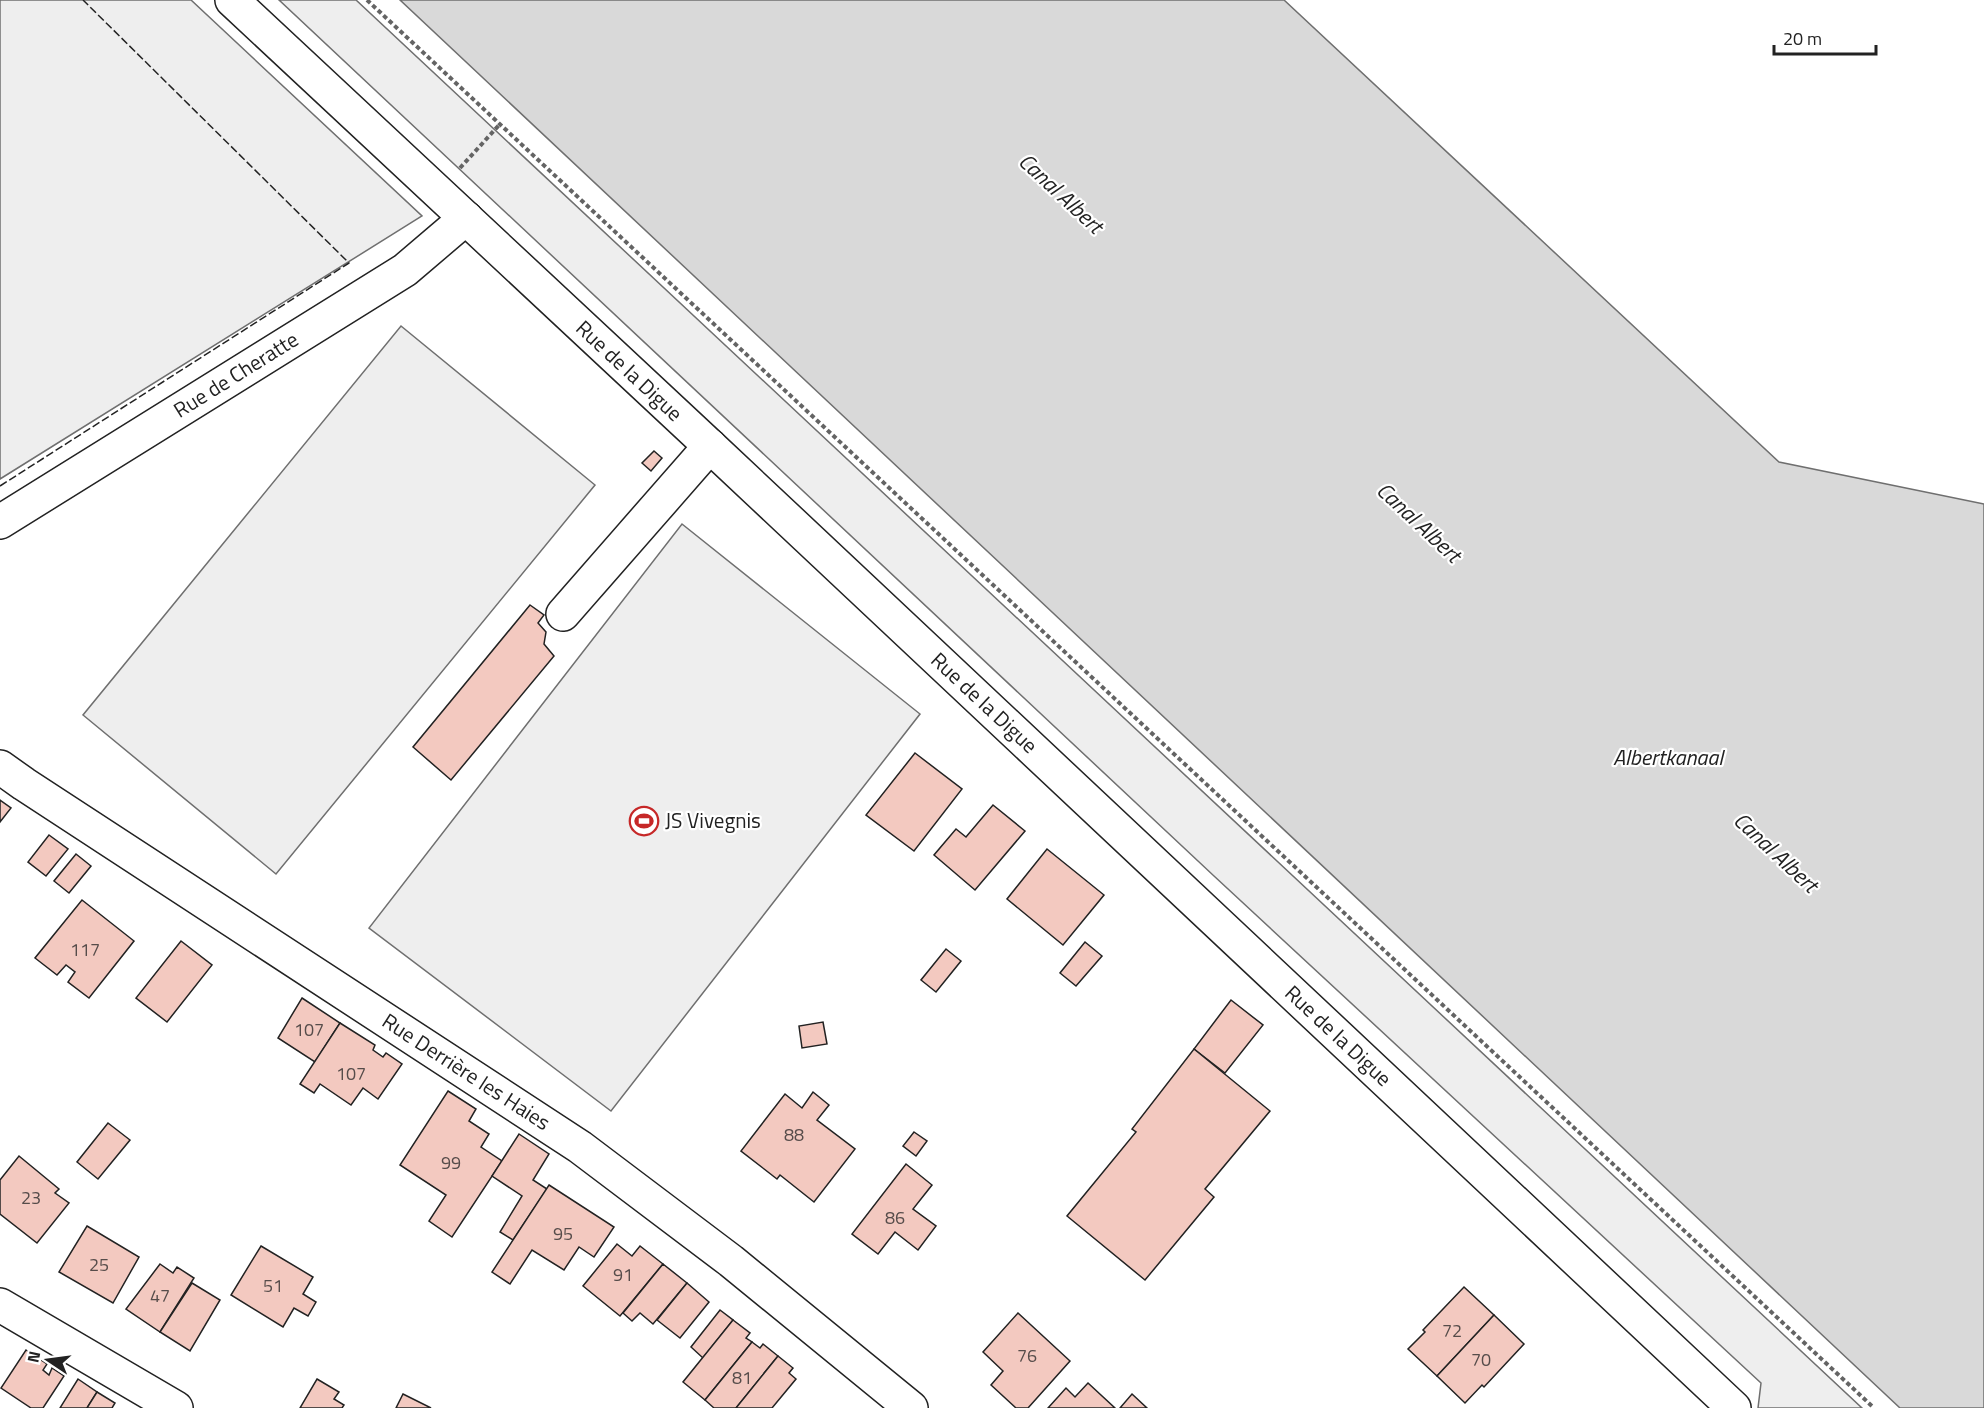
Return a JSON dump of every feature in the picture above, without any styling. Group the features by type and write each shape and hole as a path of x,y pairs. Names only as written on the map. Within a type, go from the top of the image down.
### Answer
{"street":[{"name":"Rue de la Digue","path":"232,0 1734,1408"},
{"name":"Rue de Cheratte","path":"0,522 405,270 466,218"},
{"path":"563,614 710,446"},
{"name":"Rue Derrière les Haies","path":"0,767 580,1147 731,1261 911,1408"},
{"path":"0,1305 176,1408"}],"path":[{"path":"367,0 1874,1408"},
{"path":"461,168 500,124"}],"shaded area":[{"path":"0,0 191,0 422,216 0,479"},
{"path":"279,0 356,0 1862,1408 1758,1408 1761,1383 1214,876"},
{"path":"401,326 595,485 276,874 83,715"},
{"name":"JS Vivegnis","path":"682,524 920,714 611,1111 369,928"}],"water":[{"name":"Albertkanaal","path":"400,0 1284,0 1779,462 1984,504 1984,1408 1900,1408"}],"building":[{"path":"654,451 662,458 651,471 642,463"},
{"path":"530,605 544,615 538,623 546,632 544,644 554,656 451,780 413,747"},
{"path":"915,753 962,789 914,851 866,815"},
{"path":"0,800 11,808 0,822"},
{"path":"993,805 1025,831 975,890 934,855 956,829 966,837"},
{"path":"49,835 68,849 46,876 28,862"},
{"path":"1047,849 1104,895 1063,945 1007,899"},
{"path":"76,854 91,866 69,893 54,881"},
{"path":"82,900 134,941 89,998 68,982 75,972 66,965 57,975 35,958"},
{"path":"181,941 212,965 167,1022 136,998"},
{"path":"1085,942 1102,956 1076,986 1060,973"},
{"path":"946,949 961,961 936,992 921,980"},
{"path":"302,998 340,1023 315,1062 278,1038"},
{"path":"1231,1000 1263,1025 1225,1073 1194,1049"},
{"path":"823,1022 827,1044 802,1048 799,1026"},
{"path":"340,1023 375,1045 373,1050 383,1057 386,1053 402,1064 378,1099 363,1088 351,1105 320,1084 314,1093 300,1084"},
{"path":"1194,1049 1270,1111 1205,1189 1214,1197 1145,1280 1067,1216 1136,1132 1132,1129"},
{"path":"448,1091 476,1109 469,1121 489,1134 481,1147 502,1161 452,1237 429,1221 446,1195 400,1165"},
{"path":"813,1092 829,1105 817,1120 855,1149 814,1202 780,1175 777,1179 741,1151 785,1094 802,1108"},
{"path":"108,1123 130,1140 98,1179 77,1162"},
{"path":"914,1132 927,1141 916,1156 903,1146"},
{"path":"519,1134 549,1154 533,1180 547,1189 513,1240 500,1232 522,1196 492,1176"},
{"path":"19,1156 59,1189 55,1193 69,1203 37,1243 0,1214 0,1180"},
{"path":"906,1164 932,1185 913,1209 936,1226 918,1250 895,1232 878,1254 852,1234"},
{"path":"549,1185 614,1227 594,1257 579,1247 564,1270 532,1250 510,1284 492,1272"},
{"path":"87,1226 139,1257 113,1303 59,1272"},
{"path":"617,1244 632,1256 640,1246 663,1264 620,1316 583,1286"},
{"path":"261,1246 313,1277 303,1294 316,1302 308,1316 294,1308 283,1327 231,1295"},
{"path":"160,1264 173,1273 177,1267 194,1278 160,1332 126,1309"},
{"path":"663,1264 687,1283 653,1324 640,1313 632,1321 623,1313"},
{"path":"192,1283 220,1300 190,1351 160,1332"},
{"path":"687,1283 709,1302 680,1338 657,1320"},
{"path":"1464,1287 1494,1315 1437,1376 1408,1349"},
{"path":"720,1310 733,1320 703,1358 691,1347"},
{"path":"1018,1313 1070,1361 1028,1408 1016,1408 991,1385 1003,1371 983,1352"},
{"path":"1494,1315 1524,1344 1484,1387 1482,1385 1465,1403 1437,1376"},
{"path":"733,1320 750,1333 746,1338 752,1342 705,1400 683,1382"},
{"path":"752,1342 760,1348 763,1344 778,1356 736,1408 714,1408 705,1400"},
{"path":"26,1350 47,1364 43,1370 49,1375 52,1368 64,1376 43,1408 31,1408 1,1388"},
{"path":"778,1356 793,1368 789,1373 796,1379 772,1408 736,1408"},
{"path":"78,1379 97,1392 87,1408 60,1408"},
{"path":"317,1379 339,1392 334,1399 344,1405 342,1408 300,1408"},
{"path":"1088,1383 1115,1408 1048,1408 1066,1388 1075,1397"},
{"path":"97,1392 115,1403 112,1408 87,1408"},
{"path":"403,1394 431,1408 396,1408"},
{"path":"1132,1394 1147,1408 1120,1408"}],"fence":[{"path":"0,486 349,263 83,0"}],"place":[{"name":"JS Vivegnis","path":"644,821"}],"water label":[{"name":"Canal Albert","path":"1061,193"},
{"name":"Canal Albert","path":"1419,522"},
{"name":"Canal Albert","path":"1776,852"}]}
